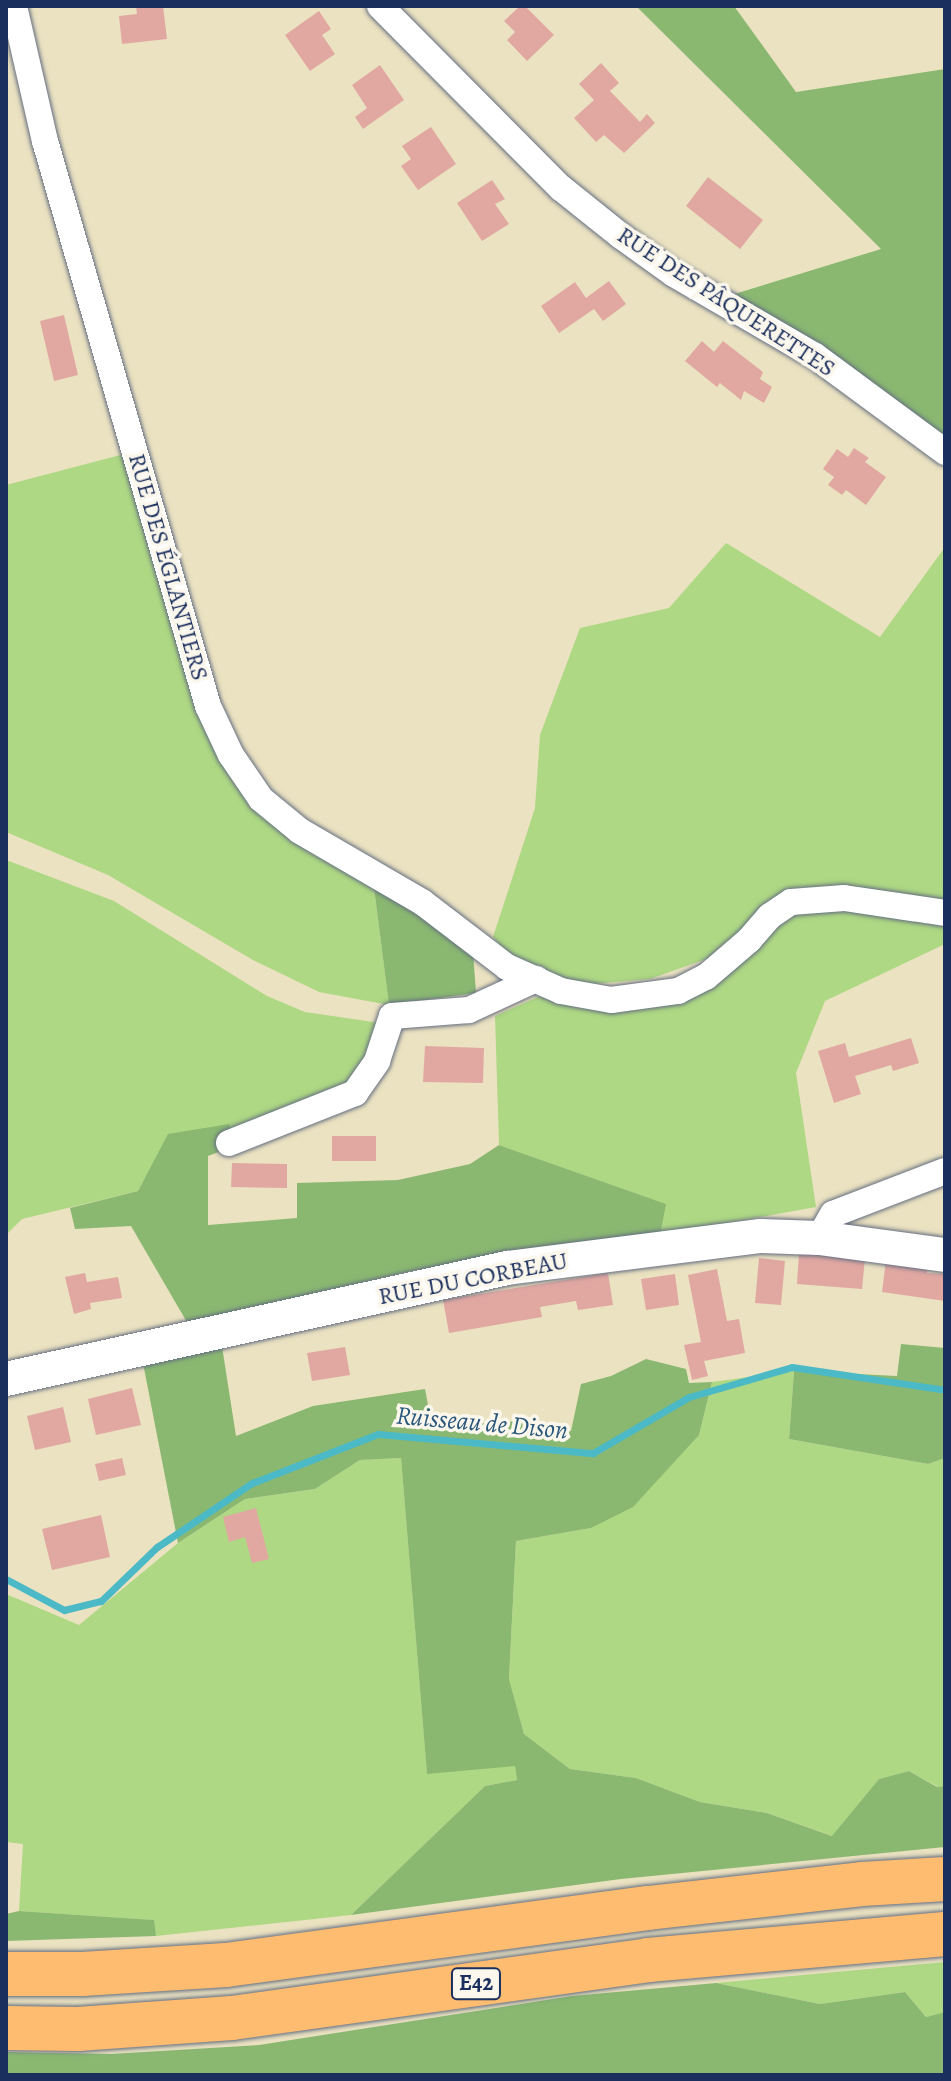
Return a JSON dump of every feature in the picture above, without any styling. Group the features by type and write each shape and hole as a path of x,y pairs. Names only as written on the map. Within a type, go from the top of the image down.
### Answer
{"highway":[{"name":"E42","path":"6,1974 82,1974 226,1965 648,1908 862,1884 945,1879"},
{"name":"E42","path":"6,2028 78,2029 232,2018 648,1960 945,1934"}],"street":[{"name":"RUE DES ÉGLANTIERS","path":"14,6 45,141 208,706 231,755 261,799 300,831 422,902 507,967 561,991 611,1000 648,998 678,991 706,977 749,940 770,916 791,902 844,898 945,913"},
{"name":"RUE DES PÂQUERETTES","path":"380,6 561,188 597,217 674,274 815,356 945,452"},
{"path":"229,1143 355,1093 377,1061 392,1016 469,1010 536,979"},
{"path":"819,1238 833,1214 945,1171"},
{"name":"RUE DU CORBEAU","path":"6,1379 507,1268 761,1236 819,1238 945,1255"}],"green space":[{"path":"636,6 734,6 796,92 945,69 945,442 731,295 881,249"},
{"path":"128,453 254,808 374,888 389,1005 319,992 253,960 108,875 6,832 6,485"},
{"path":"726,543 880,637 945,547 945,905 879,893 803,887 764,912 709,958 650,979 581,985 515,961 493,937 535,808 540,735 580,628 669,608"},
{"path":"6,860 114,901 267,996 305,1012 380,1023 363,1073 319,1105 231,1131 169,1134 138,1191 22,1219 6,1235"},
{"path":"374,888 436,919 473,952 476,993 389,1005"},
{"path":"835,902 945,915 945,944 825,1001 796,1073 816,1207 660,1235 665,1204 499,1145 495,1016 538,997 594,1003 649,1003 785,911"},
{"path":"229,1124 235,1146 208,1156 208,1225 297,1218 297,1183 398,1180 470,1164 499,1145 666,1204 660,1235 411,1271 188,1324 131,1226 75,1229 70,1208 138,1191 168,1134"},
{"path":"221,1340 236,1436 313,1406 425,1389 432,1426 521,1421 571,1431 581,1384 611,1376 646,1359 686,1369 689,1383 712,1382 699,1435 633,1507 591,1528 516,1541 509,1679 524,1734 570,1769 636,1778 700,1802 767,1813 832,1836 879,1779 909,1771 937,1787 945,1786 945,1847 621,1879 351,1915 485,1786 517,1780 515,1766 427,1774 401,1458 360,1460 315,1489 245,1499 178,1543 142,1358"},
{"path":"901,1344 945,1348 945,1458 928,1464 789,1439 794,1371 897,1376"},
{"path":"794,1371 789,1439 928,1464 945,1458 945,1786 938,1787 909,1771 879,1779 833,1836 767,1813 700,1802 636,1778 570,1769 524,1734 509,1680 516,1541 591,1528 699,1435 712,1382"},
{"path":"401,1458 427,1773 515,1765 517,1780 485,1786 351,1915 156,1936 153,1920 19,1911 23,1844 6,1842 6,1594 79,1625 178,1543 245,1499 315,1489 360,1460"},
{"path":"19,1911 154,1920 156,1936 6,1941 6,1914"},
{"path":"945,1962 945,2012 926,2017 905,1992 820,2004 716,1983"},
{"path":"716,1983 820,2004 905,1992 926,2017 945,2012 945,2075 6,2075 6,2052 111,2054 259,2045 572,1996"}],"building":[{"path":"136,6 163,6 167,39 122,44 119,16 137,14"},
{"path":"520,6 525,6 554,35 527,61 507,40 515,32 504,21"},
{"path":"319,11 331,29 322,35 335,54 310,71 285,35"},
{"path":"601,63 619,83 610,91 640,122 647,114 655,123 624,153 604,135 596,142 574,118 594,100 579,84"},
{"path":"380,65 404,100 363,129 355,117 367,108 352,85"},
{"path":"431,127 456,164 418,190 401,166 411,159 402,146"},
{"path":"708,177 763,220 740,249 686,206"},
{"path":"492,180 505,199 495,204 509,224 482,241 457,203"},
{"path":"609,281 626,304 603,321 594,309 559,333 541,306 575,282 586,298"},
{"path":"64,315 78,375 54,381 40,321"},
{"path":"702,341 714,352 723,341 763,372 760,379 772,387 764,403 744,391 741,400 720,383 717,387 685,361"},
{"path":"854,448 869,458 865,462 886,477 866,505 846,490 842,495 828,485 834,477 823,469 837,449 848,457"},
{"path":"911,1038 919,1063 893,1071 891,1065 855,1076 861,1094 834,1103 818,1051 845,1043 849,1057"},
{"path":"425,1046 484,1048 483,1083 423,1082"},
{"path":"332,1136 376,1136 376,1161 332,1161"},
{"path":"232,1163 287,1164 287,1188 231,1187"},
{"path":"799,1253 865,1258 862,1289 797,1284"},
{"path":"759,1258 785,1261 781,1305 755,1303"},
{"path":"886,1260 928,1266 927,1273 945,1274 945,1301 882,1292"},
{"path":"717,1269 727,1321 739,1319 745,1353 704,1361 708,1376 692,1380 684,1345 701,1342 688,1275"},
{"path":"85,1273 87,1282 118,1277 122,1298 90,1303 91,1309 74,1314 65,1277"},
{"path":"608,1273 613,1305 578,1310 576,1301 540,1307 542,1317 449,1333 443,1300"},
{"path":"675,1274 679,1305 646,1310 641,1279"},
{"path":"345,1347 350,1375 312,1381 307,1353"},
{"path":"132,1388 141,1425 96,1435 88,1399"},
{"path":"63,1407 71,1442 35,1450 27,1416"},
{"path":"122,1458 126,1475 99,1481 95,1464"},
{"path":"256,1508 269,1559 252,1563 245,1537 229,1542 223,1517"},
{"path":"101,1515 110,1557 52,1570 42,1529"}],"waterway":[{"name":"Ruisseau de Dison","path":"6,1579 64,1610 101,1601 157,1547 252,1483 378,1434 593,1453 689,1397 792,1367 945,1390"}]}
